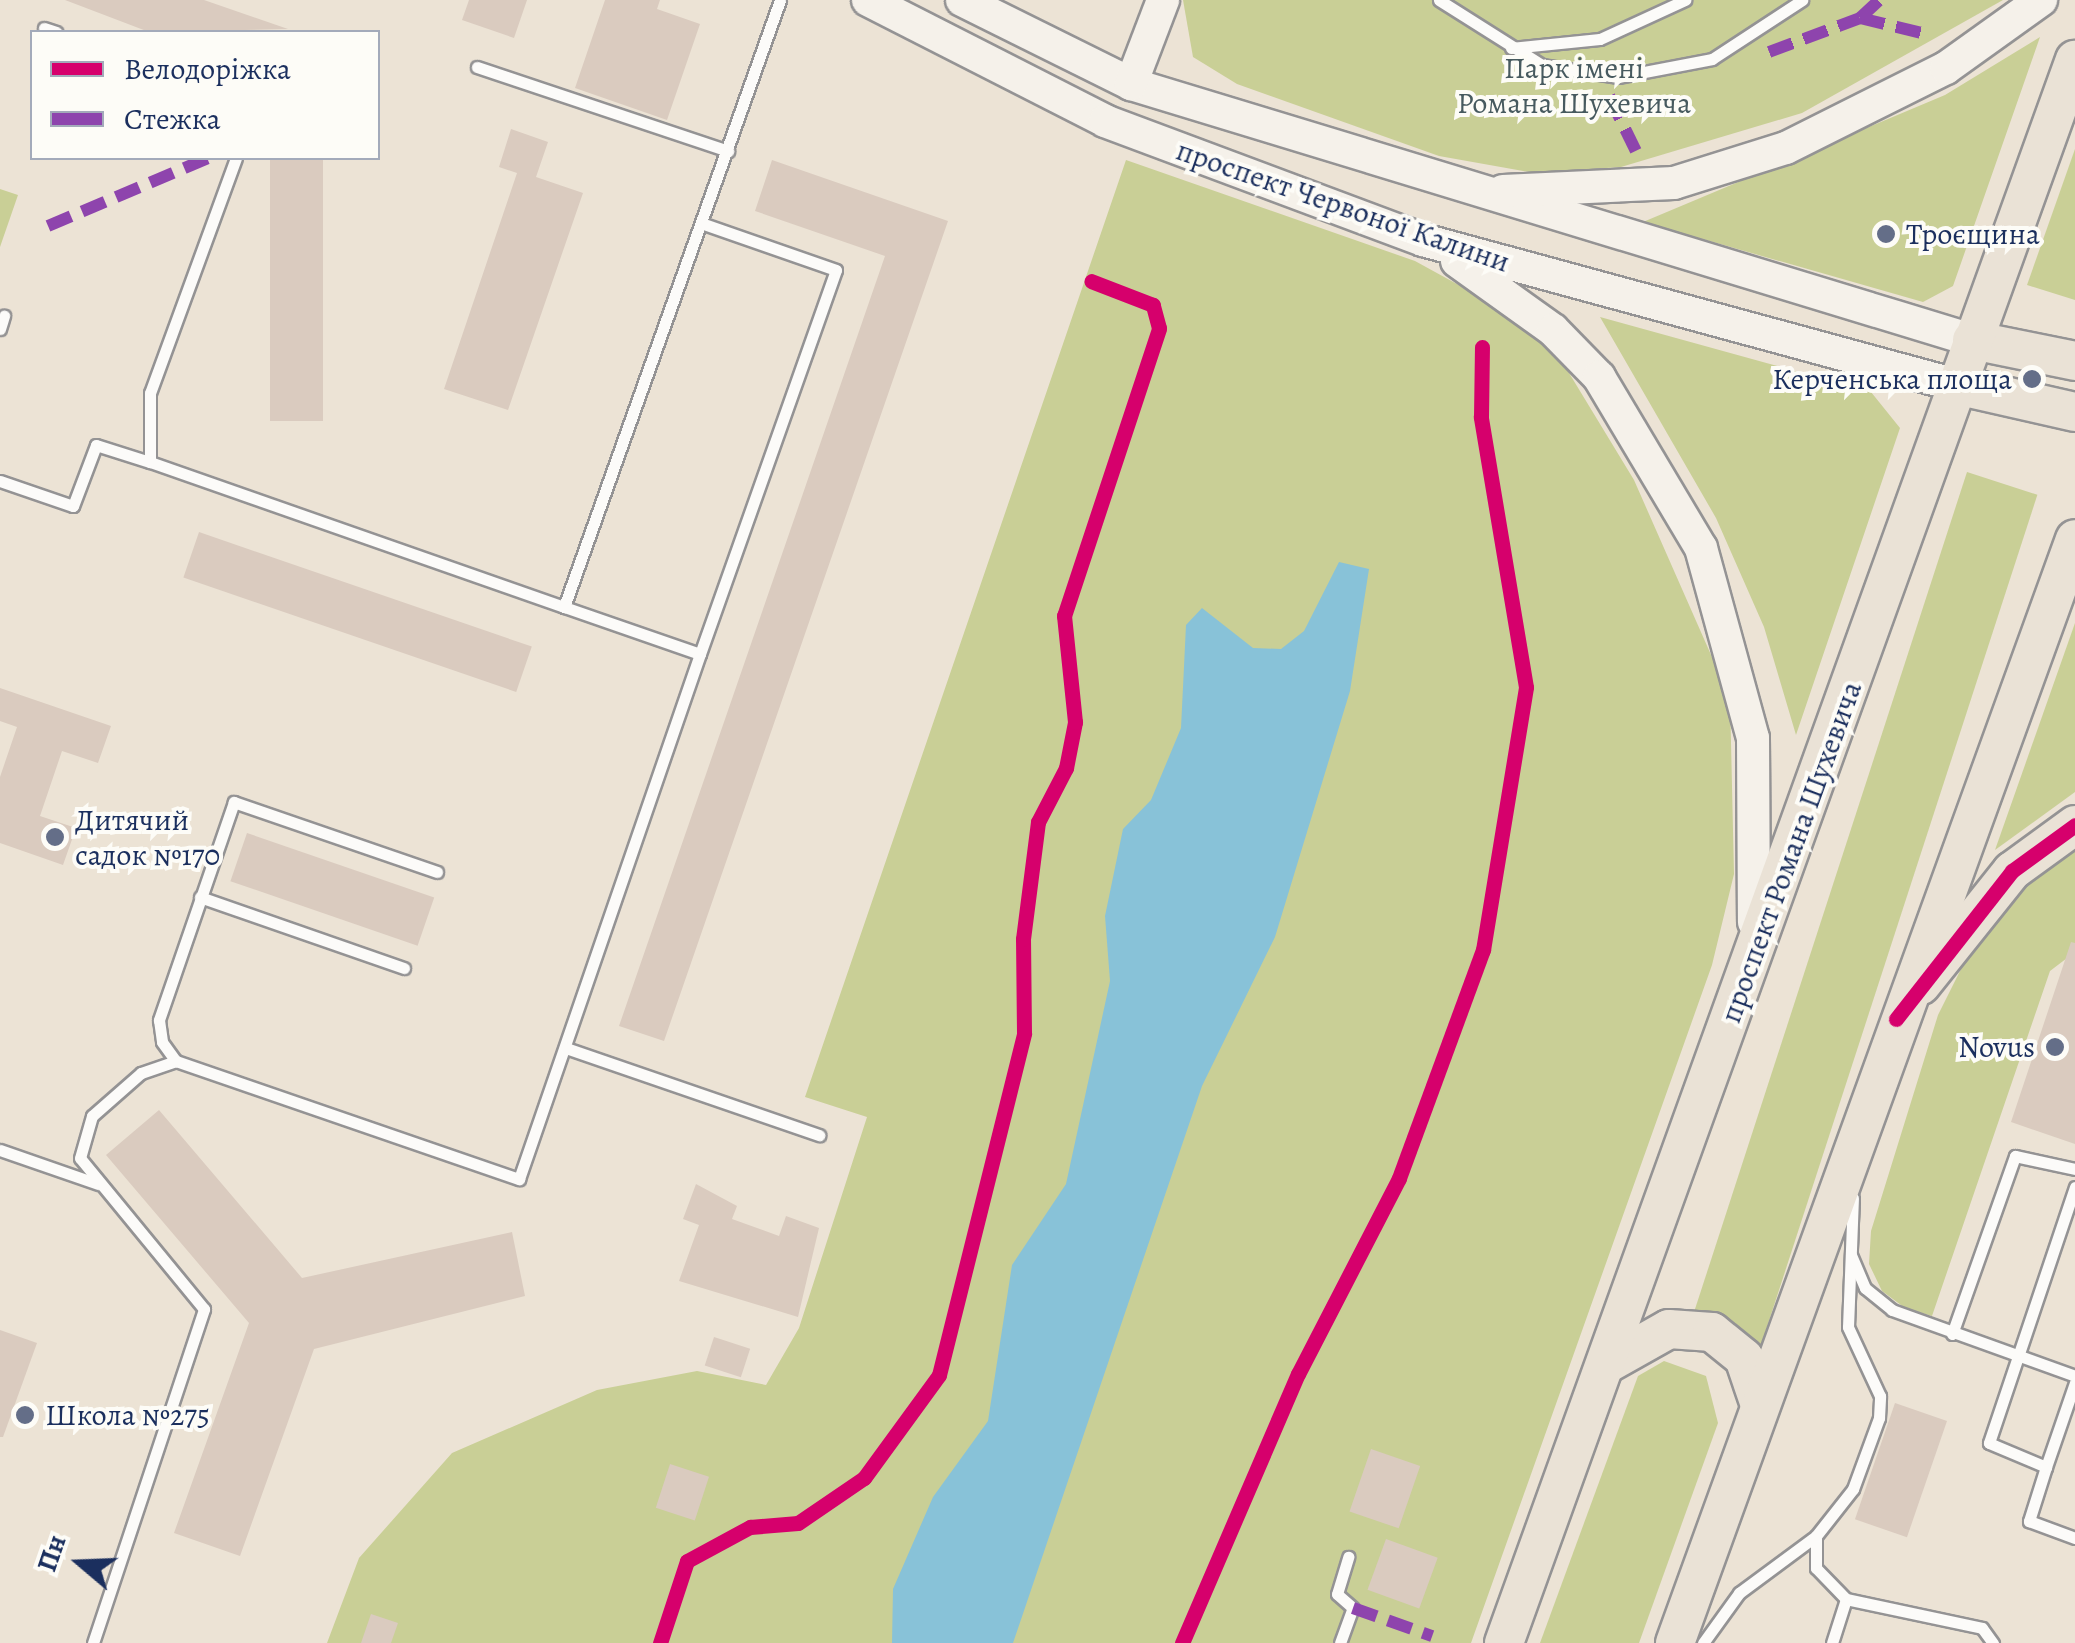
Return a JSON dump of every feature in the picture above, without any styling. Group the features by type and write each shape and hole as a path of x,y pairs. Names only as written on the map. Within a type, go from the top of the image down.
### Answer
{"main road":[{"name":"проспект Червоної Калини","path":"868,0 1088,114 1424,240 1956,385"},
{"name":"проспект Червоної Калини","path":"962,0 1132,84 1454,189 1972,340"},
{"path":"1132,84 1163,0"},
{"path":"1454,189 1620,190 1711,173 1877,106 2042,0"},
{"name":"проспект Романа Шухевича","path":"1504,1643 2075,60"},
{"path":"1424,240 1507,292 1599,377 1701,548 1754,738 1761,873 1747,976"},
{"path":"1972,340 2075,361"},
{"path":"1956,385 2075,412"},
{"path":"1675,1643 1862,1112 2075,539"},
{"path":"1896,1019 2012,871 2075,825"},
{"path":"1606,1365 1669,1329 1712,1332 1744,1358 1760,1405"}],"lane":[{"path":"564,607 780,0"},
{"path":"1439,0 1506,49 1575,74 1618,77 1712,59 1802,0"},
{"path":"1506,49 1600,40 1685,0"},
{"path":"477,67 728,151"},
{"path":"150,462 150,393 235,160"},
{"path":"93,1643 204,1309 80,1158 92,1116 141,1072 176,1061 519,1179 836,270 700,223"},
{"path":"0,481 73,506 96,444 700,654"},
{"path":"176,1061 159,1020 234,802 437,872"},
{"path":"200,897 404,968"},
{"path":"566,1048 819,1135"},
{"path":"1703,1643 1739,1593 1816,1536 1854,1489 1880,1418 1880,1396 1848,1327 1848,1248 1862,1112"},
{"path":"0,1150 102,1185"},
{"path":"1952,1334 2015,1156 2075,1169"},
{"path":"2046,1467 1989,1443 2075,1187"},
{"path":"1848,1248 1877,1300 1937,1328 2075,1380 2029,1522 2075,1538"},
{"path":"1816,1536 1816,1568 1846,1599 1982,1628 1993,1643"},
{"path":"1340,1643 1353,1608 1337,1594 1348,1557"},
{"path":"1832,1643 1846,1599"}],"green space":[{"name":"Парк імені Романа Шухевича","path":"1183,0 2003,0 1802,113 1621,167 1535,173 1439,156 1237,84 1193,57"},
{"path":"2040,37 1953,286 1923,302 1643,222 1945,95"},
{"path":"2075,149 2075,300 2027,285"},
{"path":"1126,160 1415,261 1508,312 1566,368 1634,480 1730,698 1734,874 1712,965 1471,1643 327,1643 359,1558 452,1453 597,1390 697,1371 766,1385 799,1328 867,1117 805,1097"},
{"path":"0,189 18,195 0,247"},
{"path":"1600,317 1871,392 1900,428 1796,735 1764,627 1716,518"},
{"path":"1967,472 2037,495 1760,1348 1690,1325"},
{"path":"2075,623 2075,792 1995,850"},
{"path":"2075,851 2075,952 2050,971 1932,1316 1905,1308 1882,1291 1869,1264 1871,1231 1938,1015 1973,945 2022,886"},
{"path":"1664,1361 1706,1376 1718,1423 1639,1643 1540,1643 1638,1376"}],"water":[{"path":"1339,562 1369,569 1350,691 1275,937 1202,1086 1013,1643 892,1643 893,1589 933,1497 988,1421 1012,1265 1066,1184 1110,981 1105,916 1123,829 1151,800 1181,728 1186,625 1202,608 1253,648 1281,649 1304,631"}],"building":[{"path":"65,0 204,0 288,29 242,30 144,30"},
{"path":"469,0 527,0 514,38 462,20"},
{"path":"605,0 660,0 657,9 700,24 667,120 575,88"},
{"path":"511,129 548,142 536,177 583,193 508,410 444,389 517,173 499,167"},
{"path":"270,160 323,160 323,421 270,421"},
{"path":"772,160 948,221 664,1041 619,1026 885,256 755,211"},
{"path":"199,532 532,647 516,692 183,577"},
{"path":"0,688 111,726 98,763 62,751 40,816 76,828 63,865 0,843 0,777 17,727 0,721"},
{"path":"247,833 434,897 418,946 230,881"},
{"name":"Novus","path":"2071,942 2075,943 2075,1144 2011,1122"},
{"path":"159,1110 302,1278 512,1232 525,1296 314,1349 240,1556 174,1533 249,1323 106,1155"},
{"path":"696,1184 737,1206 732,1219 779,1236 786,1216 819,1228 798,1317 679,1281 699,1225 683,1219"},
{"path":"0,1330 37,1343 3,1437 0,1437"},
{"path":"714,1337 750,1349 741,1377 705,1366"},
{"path":"1895,1403 1947,1421 1907,1537 1855,1519"},
{"path":"1371,1449 1420,1466 1399,1528 1350,1511"},
{"path":"670,1464 709,1477 695,1520 656,1508"},
{"path":"1386,1539 1438,1558 1419,1609 1368,1590"},
{"path":"371,1614 398,1623 391,1643 361,1643"}],"marked path":[{"path":"1769,52 1860,18 1879,0"},
{"path":"1860,18 1922,33"},
{"path":"1609,96 1636,151"},
{"path":"48,226 203,160"},
{"path":"1353,1608 1432,1636"}],"cycle path":[{"path":"660,1643 687,1561 750,1527 798,1523 864,1478 939,1375 1024,1033 1023,939 1038,822 1066,768 1075,722 1064,616 1159,328 1153,305 1091,281"},
{"path":"1182,1643 1298,1374 1399,1178 1483,950 1526,687 1481,417 1482,347"},
{"path":"1896,1019 2012,871 2075,825"}],"place":[{"name":"Троєщина","path":"1886,234"},
{"name":"Керченська площа","path":"2032,379"},
{"name":"Дитячий садок №170","path":"55,837"},
{"name":"Novus","path":"2055,1047"},
{"name":"Школа №275","path":"25,1415"}]}
